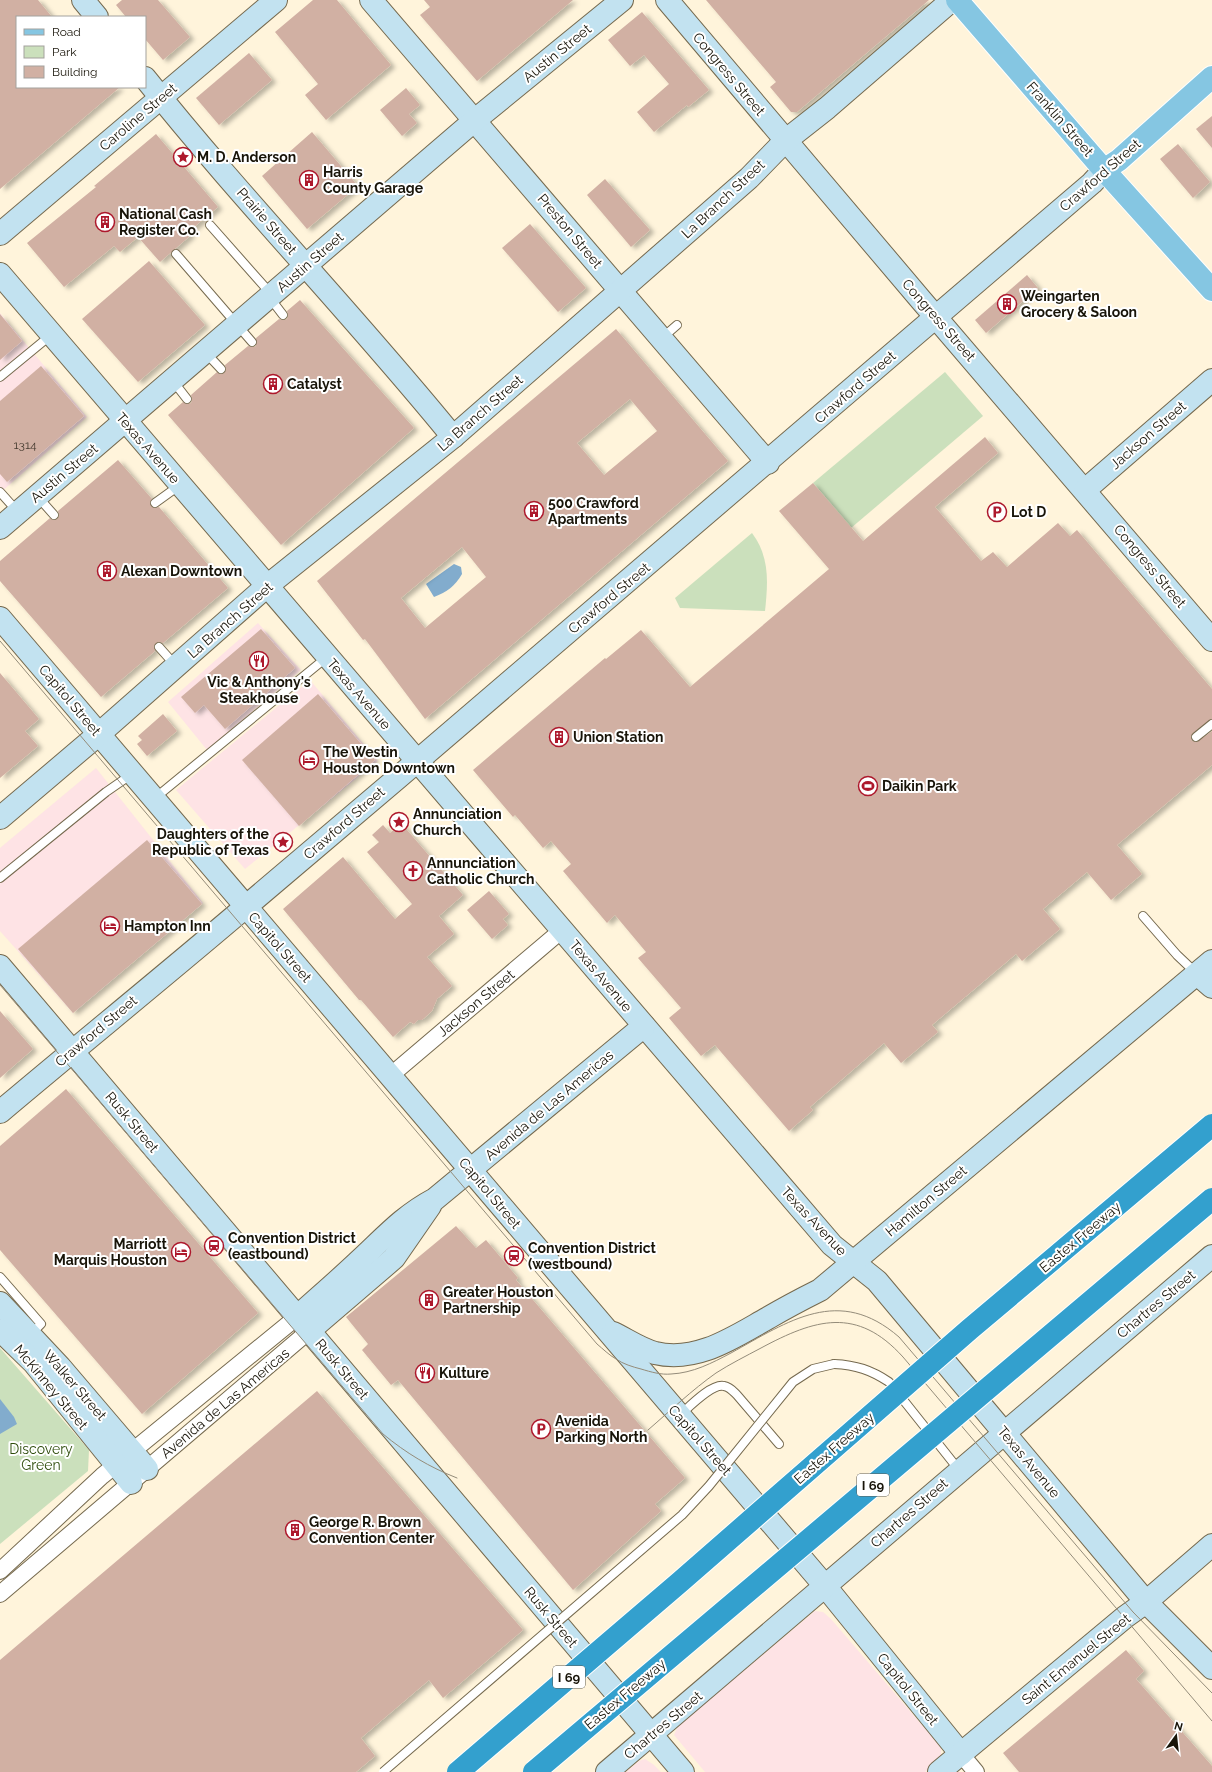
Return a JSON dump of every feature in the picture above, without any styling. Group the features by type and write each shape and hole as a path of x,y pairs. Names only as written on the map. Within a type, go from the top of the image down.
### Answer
{"highway":[{"name":"Eastex Freeway","path":"458,1772 680,1582 970,1329 1212,1125"},
{"name":"Eastex Freeway","path":"534,1772 1212,1199"}],"main road":[{"name":"Franklin Street","path":"958,0 1104,170 1212,290"},
{"name":"Crawford Street","path":"1104,170 1119,160 1212,77"}],"street":[{"path":"83,0 95,16"},
{"name":"Caroline Street","path":"0,234 276,0"},
{"name":"Preston Street","path":"371,0 621,292 669,332 768,463"},
{"name":"Austin Street","path":"0,528 475,120 622,0"},
{"name":"Congress Street","path":"667,0 785,141 1212,640"},
{"name":"La Branch Street","path":"0,818 177,667 267,586 453,437 621,292 749,178 785,141 827,108 952,0"},
{"name":"Prairie Street","path":"146,79 420,396 453,437"},
{"name":"Crawford Street","path":"0,1112 246,907 768,463 1092,183 1104,170"},
{"name":"Texas Avenue","path":"0,274 832,1245 877,1281 1146,1602 1212,1668"},
{"name":"Jackson Street","path":"1085,490 1212,380"},
{"name":"Capitol Street","path":"0,618 825,1586 976,1772"},
{"name":"Jackson Street","path":"390,1076 562,930"},
{"name":"Rusk Street","path":"0,966 683,1772"},
{"name":"Hamilton Street","path":"605,1328 648,1351 680,1354 714,1347 741,1335 767,1318 820,1290 1207,974"},
{"name":"Avenida de Las Americas","path":"0,1594 147,1469 303,1324 385,1234 415,1210 435,1199 644,1026"},
{"name":"Chartres Street","path":"607,1772 1212,1256"},
{"name":"Walker Street","path":"0,1303 24,1341 124,1458 147,1469"},
{"name":"Avenida de Las Americas","path":"0,1571 124,1458 303,1324"},
{"name":"McKinney Street","path":"0,1330 24,1341"},
{"path":"124,1458 131,1483"},
{"name":"Saint Emanuel Street","path":"939,1772 1125,1617 1146,1602 1212,1545"}],"lane":[{"path":"210,225 271,296 283,315"},
{"path":"176,254 252,342"},
{"path":"0,377 51,334"},
{"path":"205,352 221,369"},
{"path":"173,380 187,399"},
{"path":"156,503 180,484"},
{"path":"0,492 18,512"},
{"path":"38,496 54,515"},
{"path":"159,647 177,667"},
{"path":"154,798 327,656"},
{"path":"1196,737 1212,724"},
{"path":"0,878 110,789 133,774"},
{"path":"1143,916 1177,955 1207,974"},
{"path":"0,1277 41,1324 24,1341"},
{"path":"382,1772 682,1515 709,1486 793,1382 813,1369 834,1364 862,1367 875,1372 889,1382 959,1471"},
{"path":"680,1415 712,1388 724,1386 731,1389 737,1395 779,1444"}],"shaded area":[{"path":"0,313 87,417 0,493"},
{"path":"258,623 301,670 207,750 168,702"},
{"path":"310,680 378,761 245,869 176,790"},
{"path":"96,768 203,903 73,1013 0,931 0,848"},
{"path":"815,1611 823,1612 831,1619 934,1739 941,1748 941,1756 938,1762 925,1772 705,1772 674,1735 678,1726"},
{"path":"645,1759 661,1772 626,1772 639,1761"}],"green space":[{"path":"945,372 983,416 851,528 813,483"},
{"path":"752,533 758,542 765,561 767,590 765,611 680,608 675,598"},
{"name":"Discovery Green","path":"0,1348 89,1450 88,1471 0,1544"}],"water":[{"path":"454,564 461,567 462,574 450,588 434,597 426,584"},
{"path":"0,1399 14,1417 17,1424 0,1434"}],"building":[{"path":"0,0 38,0 51,16 16,16 16,88 119,88 0,189"},
{"path":"122,0 158,0 190,37 163,60 146,40 146,16 125,16 116,5"},
{"path":"313,0 337,0 391,65 326,120 305,95 318,84 275,32"},
{"path":"424,0 573,0 477,81 420,15 430,7"},
{"path":"706,0 929,0 797,112 791,112 770,87 776,82"},
{"path":"642,12 709,90 688,107 687,105 654,132 637,112 669,84 644,55 630,66 608,40"},
{"path":"249,53 272,80 219,125 196,98"},
{"path":"406,88 420,105 409,114 417,123 402,136 380,110"},
{"path":"1212,116 1212,148 1196,129"},
{"name":"Harris County Garage","path":"312,132 358,186 307,229 262,176"},
{"path":"156,134 218,207 188,232 191,235 160,262 138,237 120,252 114,246 64,287 27,243 96,187 94,186"},
{"path":"1178,144 1210,182 1193,198 1160,159"},
{"path":"605,179 650,230 631,247 587,195"},
{"path":"530,224 586,288 558,312 502,248"},
{"path":"149,261 205,325 138,382 82,319"},
{"name":"Weingarten Grocery & Saloon","path":"1027,275 1038,288 986,333 975,320"},
{"path":"300,300 414,428 281,545 168,415 183,402 187,404 191,403 191,395 217,372 220,374 224,373 226,370 225,365 248,346 256,346 256,338 279,319 287,319 287,311"},
{"path":"0,314 22,341 0,360"},
{"name":"500 Crawford Apartments","path":"616,329 728,461 425,719 365,639 363,640 317,581","holes":["630,399 657,431 604,475 577,443","462,547 486,577 425,628 401,598"]},
{"path":"41,366 84,416 7,482 0,474 0,401"},
{"name":"Daikin Park","path":"985,437 998,453 935,507 981,561 993,552 1007,567 1058,523 1070,536 1077,530 1212,689 1212,719 1193,733 1191,737 1192,741 1197,742 1212,731 1212,765 1117,845 1142,874 1111,900 1087,872 1043,909 1060,929 1022,961 1016,954 932,1025 938,1032 901,1063 884,1043 810,1107 813,1110 789,1131 715,1045 701,1056 669,1018 681,1008 638,958 646,952 615,915 607,923 563,871 571,864 551,841 543,848 515,815 513,817 473,770 605,658 606,659 641,630 690,687 829,569 779,511 813,483 863,541"},
{"name":"Alexan Downtown","path":"118,460 152,499 150,503 151,506 155,508 159,507 228,588 163,643 156,643 154,646 155,651 101,697 0,581 0,561 50,518 53,520 57,519 59,516 58,511"},
{"path":"261,629 295,668 225,729 204,705 195,713 181,697"},
{"path":"0,673 39,719 25,731 38,746 0,778"},
{"name":"The Westin Houston Downtown","path":"318,694 375,760 299,826 242,760"},
{"path":"163,714 177,731 147,756 137,744 142,740 138,736"},
{"path":"401,823 463,895 439,916 454,934 427,957 452,986 437,999 432,1011 422,1020 418,1020 414,1024 410,1022 393,1037 361,1000 359,1000 283,909 343,857 395,919 412,904 367,852 379,842 372,835 383,825 390,833"},
{"name":"Hampton Inn","path":"147,840 202,904 73,1013 18,949"},
{"path":"489,891 509,914 503,919 508,925 492,939 467,910"},
{"path":"0,1011 33,1049 0,1078"},
{"path":"66,1089 258,1313 142,1414 0,1250 0,1146"},
{"name":"Avenida Parking North","path":"456,1226 476,1248 486,1240 518,1278 516,1280 685,1478 655,1504 661,1511 573,1590 398,1380 391,1385 362,1350 368,1344 346,1317"},
{"name":"George R. Brown Convention Center","path":"317,1391 523,1630 443,1698 429,1680 361,1738 375,1756 356,1772 0,1772 0,1660"},
{"path":"1126,1650 1144,1671 1136,1679 1212,1766 1212,1772 1019,1772 1003,1753"}],"tram line":[{"path":"0,641 597,1344 611,1356 625,1364 656,1373 671,1374 695,1370 794,1320 814,1314 835,1311 856,1313 877,1321 899,1337 1133,1612 1212,1693"},
{"path":"0,985 383,1434 418,1459 457,1478"},
{"path":"648,1430 690,1393 716,1373 781,1338 800,1330 835,1322 852,1324 869,1330 886,1341 903,1357 1212,1721"}],"place":[{"name":"M. D. Anderson","path":"183,157"},
{"name":"Harris County Garage","path":"309,180"},
{"name":"National Cash Register Co.","path":"105,222"},
{"name":"Weingarten Grocery & Saloon","path":"1007,304"},
{"name":"Catalyst","path":"273,384"},
{"name":"500 Crawford Apartments","path":"534,511"},
{"name":"Lot D","path":"997,512"},
{"name":"Alexan Downtown","path":"107,571"},
{"name":"Vic & Anthony's Steakhouse","path":"259,661"},
{"name":"Union Station","path":"559,737"},
{"name":"The Westin Houston Downtown","path":"309,760"},
{"name":"Daikin Park","path":"868,786"},
{"name":"Annunciation Church","path":"399,822"},
{"name":"Daughters of the Republic of Texas","path":"283,842"},
{"name":"Annunciation Catholic Church","path":"413,871"},
{"name":"Hampton Inn","path":"110,926"},
{"name":"Convention District (eastbound)","path":"214,1246"},
{"name":"Marriott Marquis Houston","path":"181,1252"},
{"name":"Convention District (westbound)","path":"514,1256"},
{"name":"Greater Houston Partnership","path":"429,1300"},
{"name":"Kulture","path":"425,1373"},
{"name":"Avenida Parking North","path":"541,1429"},
{"name":"George R. Brown Convention Center","path":"295,1530"}]}
